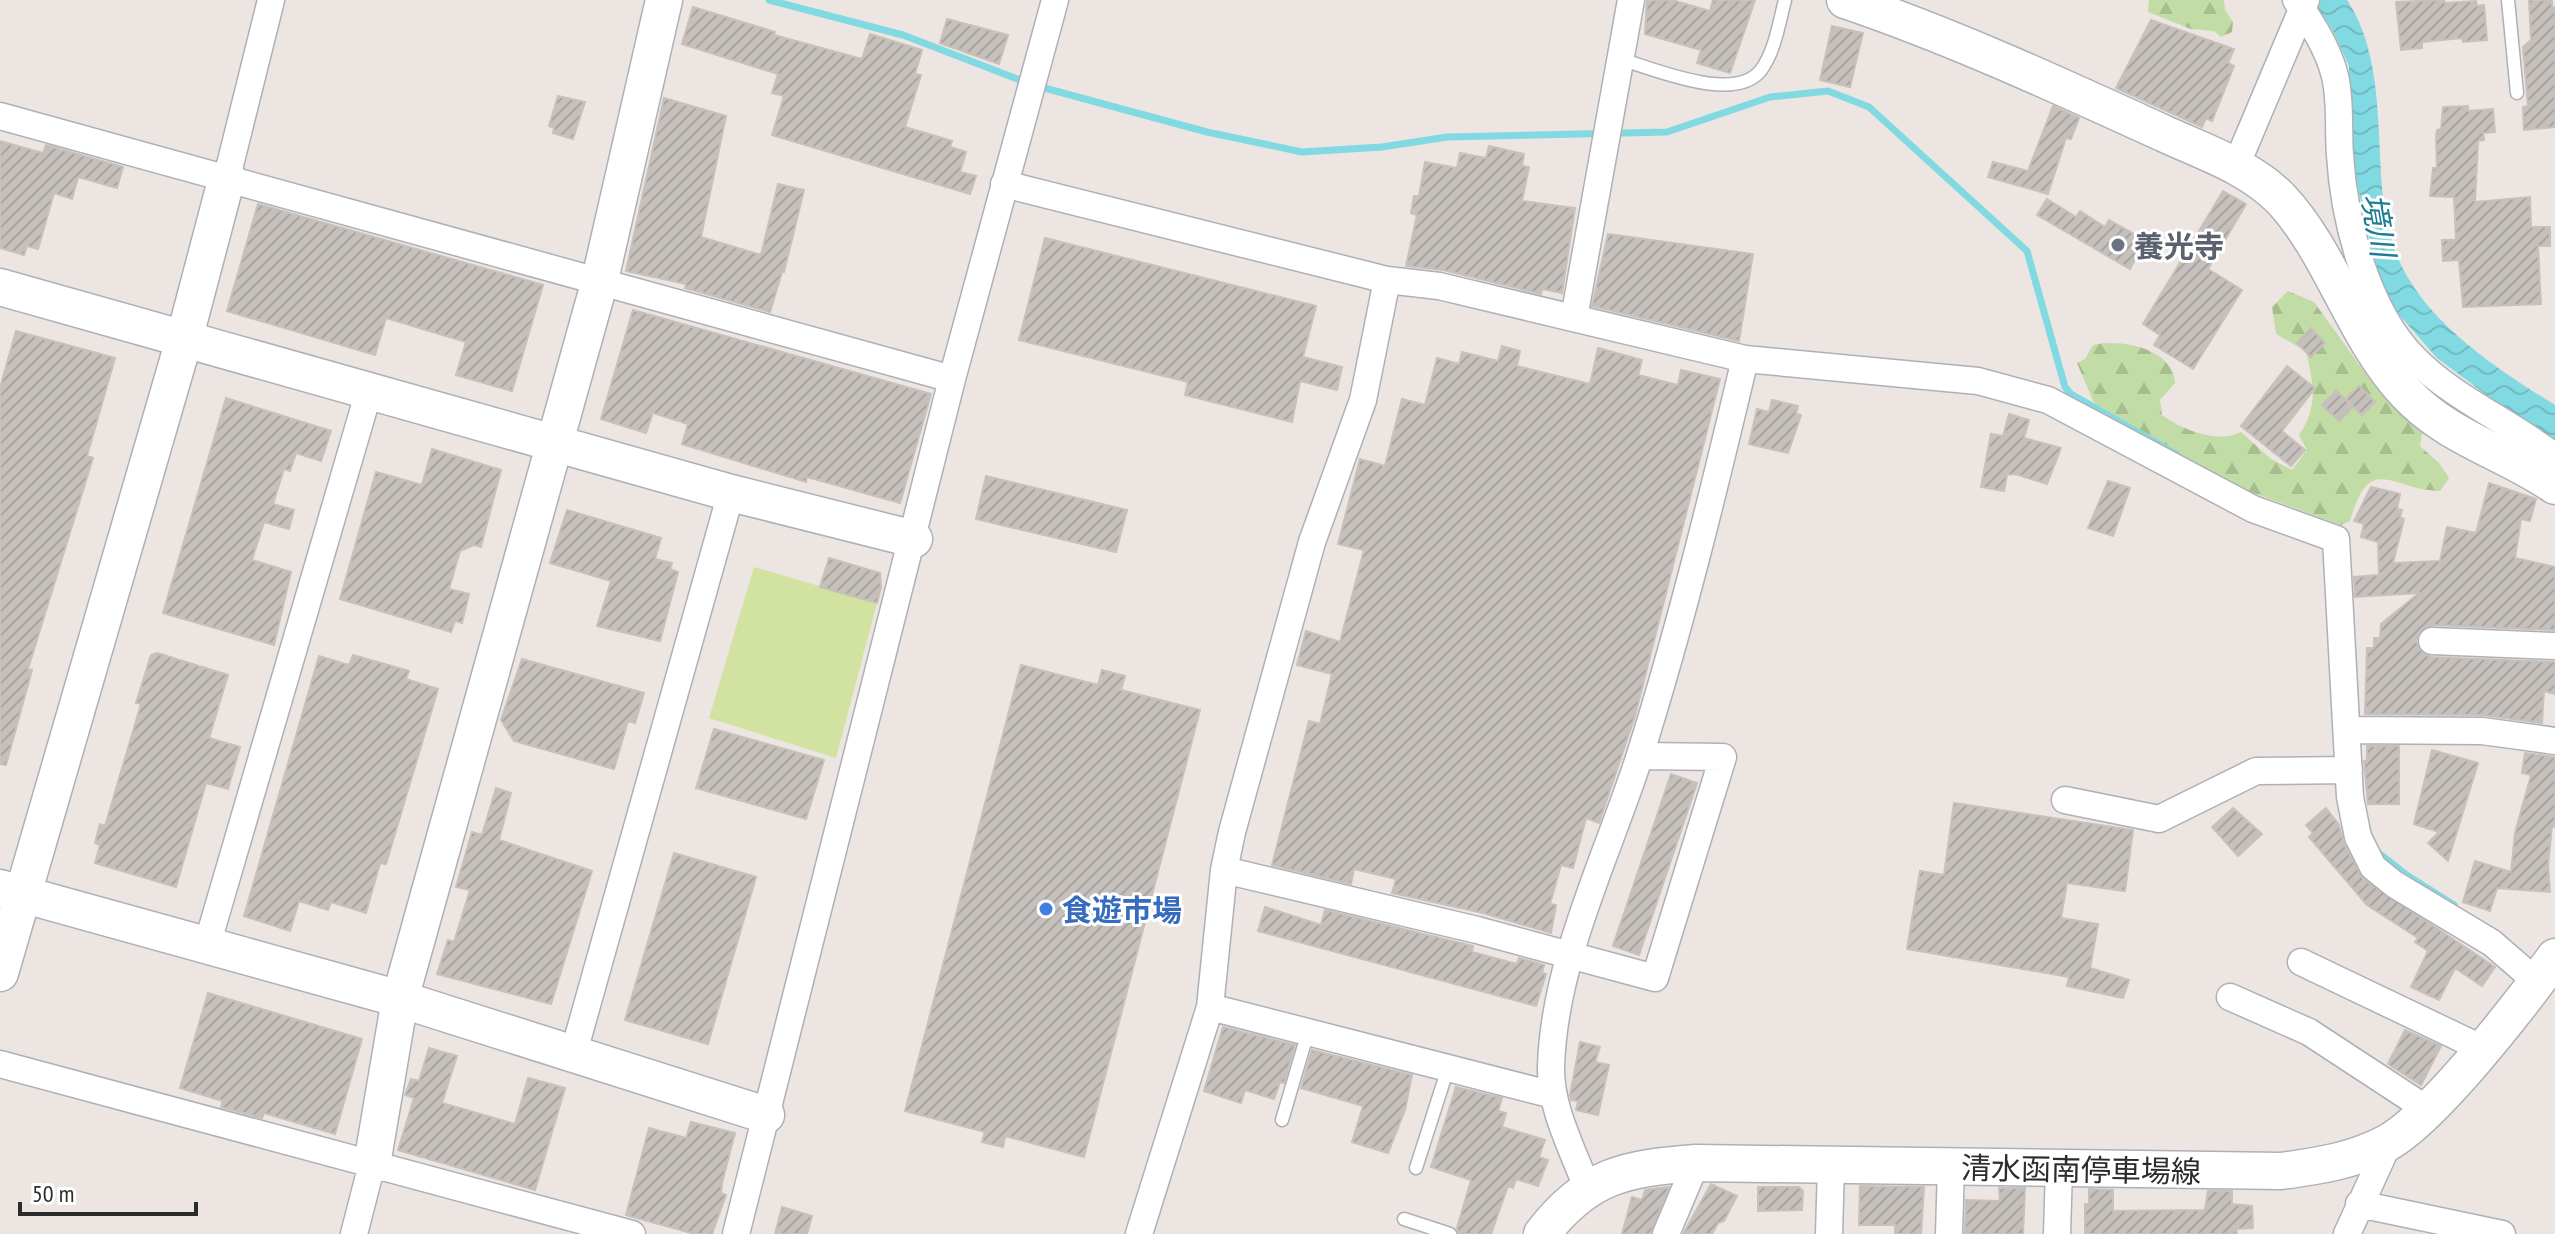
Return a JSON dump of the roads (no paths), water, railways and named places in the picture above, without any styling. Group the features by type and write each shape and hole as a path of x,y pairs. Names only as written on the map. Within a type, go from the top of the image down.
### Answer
{"street":[{"path":"0,973 12,891 184,340 271,0"},
{"path":"354,1234 372,1164 400,999 599,284 664,0"},
{"path":"736,1234 952,379 1055,0"},
{"path":"1574,318 1631,0"},
{"path":"1845,0 1891,8 2236,166 2281,199 2319,256 2362,333 2406,393 2455,433 2555,486"},
{"path":"2236,166 2301,2"},
{"path":"2301,2 2327,51 2336,80 2345,206 2352,236 2364,274 2395,332 2415,359 2555,457"},
{"path":"0,116 227,177 599,284 952,379"},
{"path":"1004,184 1387,280 1439,286 1745,359 1978,381 2048,400 2253,509 2336,539 2338,630 2353,821 2373,867 2394,884 2492,943 2546,969"},
{"path":"1139,1234 1210,1007 1224,870 1312,542 1363,400 1387,280"},
{"path":"1,290 731,493 914,539"},
{"path":"1587,1188 1553,1095 1551,1066 1556,1023 1571,954 1640,756 1745,359"},
{"path":"207,945 369,391"},
{"path":"573,1055 731,493"},
{"path":"2432,641 2555,646"},
{"path":"2348,730 2482,731 2555,741"},
{"path":"1224,870 1571,954 1655,978 1723,757 1640,756"},
{"path":"2065,800 2159,819 2256,771 2349,770"},
{"path":"12,891 400,999 766,1115"},
{"path":"2301,962 2481,1048"},
{"name":"清水函南停車場線","path":"1542,1234 1587,1188 1619,1172 1696,1163 2281,1171 2340,1162 2389,1142 2428,1110 2546,969"},
{"path":"2230,997 2309,1032 2428,1110"},
{"path":"1210,1007 1553,1095"},
{"path":"0,1064 632,1234"},
{"path":"2347,1234 2389,1142"},
{"path":"1666,1234 1696,1163"},
{"path":"1829,1234 1831,1166"},
{"path":"1949,1234 1951,1167"},
{"path":"2057,1234 2059,1169"},
{"path":"2359,1204 2502,1234"}],"lane":[{"path":"1620,59 1718,86 1746,82 1764,64 1785,0"},
{"path":"2508,0 2517,93"},
{"path":"1282,1120 1308,1032"},
{"path":"1416,1168 1448,1068"},
{"path":"1404,1219 1450,1234"}],"water":[{"name":"境川","path":"2313,0 2347,0 2363,31 2375,83 2386,218 2404,271 2419,295 2460,338 2555,405 2555,446 2437,358 2394,309 2376,267 2349,149 2349,66 2333,31"}],"waterway":[{"path":"769,0 903,35 1025,82"},
{"path":"1037,86 1207,132 1302,152 1382,147 1447,137 1667,132 1770,97 1828,91 1869,107 2027,251 2065,387 2071,394 2176,454"},
{"path":"2376,851 2454,905"}],"place":[{"name":"養光寺","path":"2118,245"},
{"name":"食遊市場","path":"1046,909"}]}
